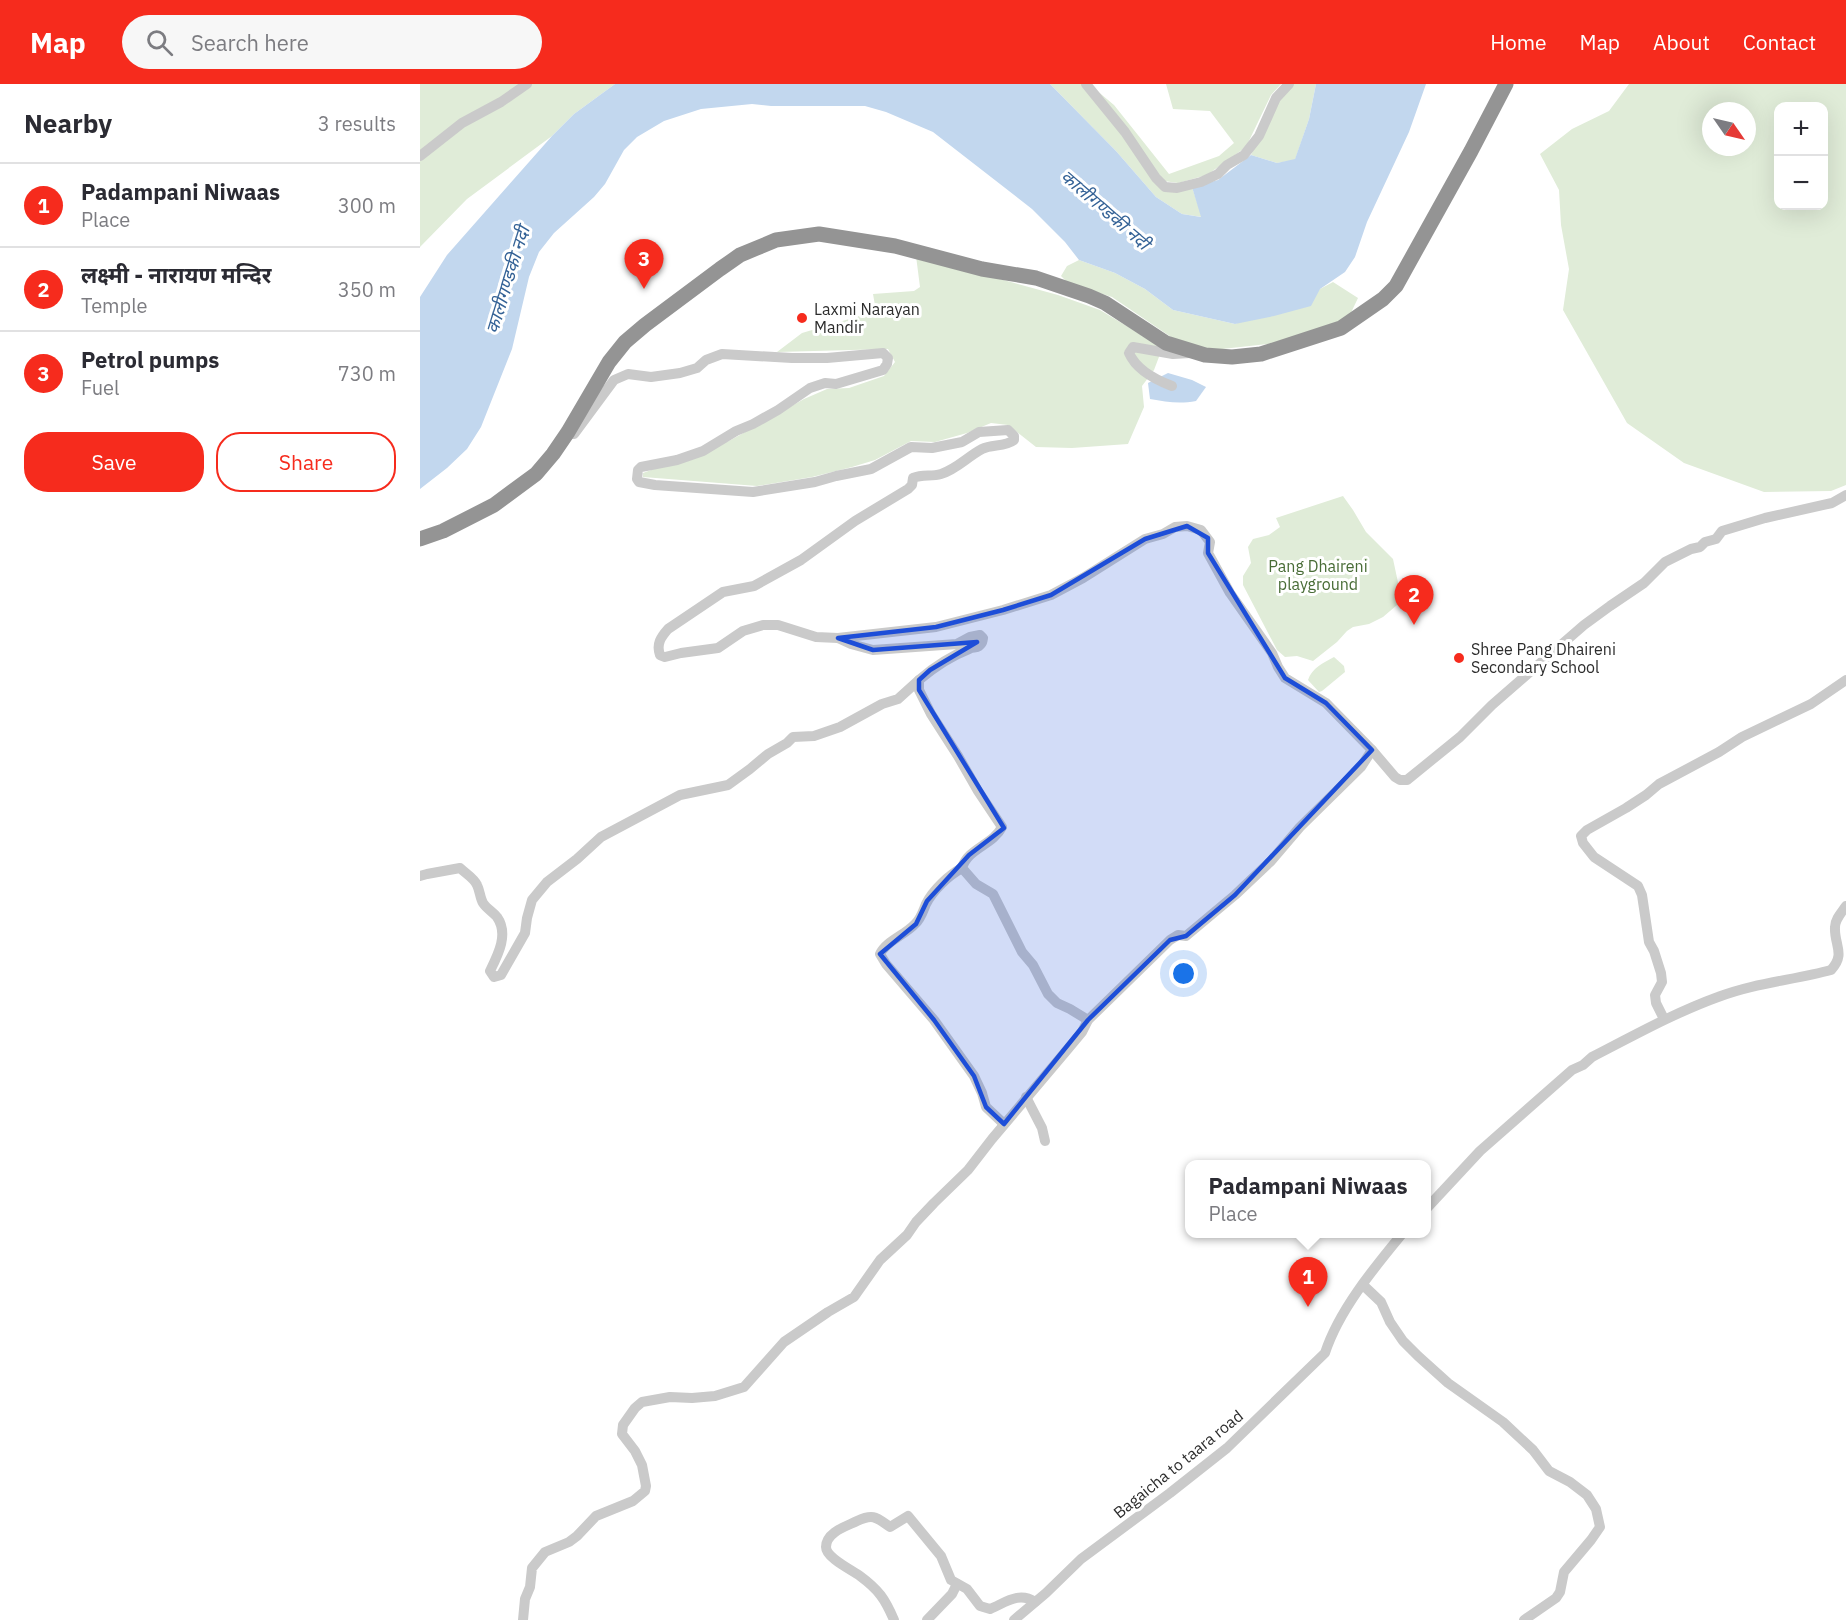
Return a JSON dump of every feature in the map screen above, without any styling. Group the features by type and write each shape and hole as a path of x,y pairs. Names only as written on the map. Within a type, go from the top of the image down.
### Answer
{"highway":[{"path":"420,540 444,531 494,505 536,474 569,431 609,362 625,342 740,255 776,240 819,234 895,246 982,268 1036,278 1105,303 1166,343 1205,355 1232,357 1261,354 1341,328 1383,299 1396,286 1506,84"}],"street":[{"path":"420,156 462,123 501,102 527,84"},
{"path":"1086,84 1125,132 1156,178 1165,187 1176,188 1210,179 1244,155 1259,136 1276,98 1289,84"},
{"path":"1173,386 1132,361 1129,353 1133,347 1173,354 1205,355"},
{"path":"569,431 574,434 614,380 623,375 651,376 680,373 697,368 706,360 722,354 792,358 883,353 888,358 883,370 842,383 825,383 810,387 778,410 703,451 677,460 641,467 638,470 637,479 639,482 655,485 753,492 815,482 871,469 911,447 932,448 962,442 987,430 1003,429 1011,432 1014,436 1011,442 983,449 950,471 932,476 921,474 913,478 912,485 908,489 855,521 808,555 754,586 723,592 669,629 661,637 658,649 660,655 665,657 718,648 743,631 763,626 778,626 816,637 838,638 936,627 1051,595 1145,539 1163,534 1175,527 1187,526 1201,530 1208,538 1210,542 1208,553 1230,593 1272,653 1286,678 1326,702 1400,780 1407,780 1460,737 1492,705 1584,625 1644,583 1665,562 1716,539 1722,531 1765,518 1832,503 1846,495"},
{"path":"420,876 460,868 474,881 482,901 490,912 496,915 501,925 503,938 490,971 494,977 501,975 525,933 532,900 547,882 578,859 601,837 680,795 728,784 768,754 788,743 793,737 814,736 840,727 882,704 898,699 930,670 969,649 980,646 983,638 980,635 957,644 873,650 838,638"},
{"path":"919,680 919,690 931,714 1002,826 995,837 969,855 962,868 943,882 927,901 916,924 879,954 925,1007 960,1055 982,1093 986,1107 1004,1125"},
{"path":"1664,1019 1656,1004 1655,995 1662,982 1661,973 1649,942 1642,895 1638,886 1594,857 1583,843 1581,836 1587,830 1646,795 1659,784 1713,756 1742,737 1811,704 1846,680"},
{"path":"523,1620 532,1568 545,1552 577,1536 596,1516 633,1501 645,1491 642,1465 621,1431 638,1405 642,1402 670,1397 715,1396 744,1387 784,1342 854,1297 880,1260 969,1170 1026,1097 1082,1032 1088,1020 1170,939 1178,935 1186,936 1235,895 1360,767 1372,750"},
{"path":"962,868 976,884 993,894 1022,952 1033,965 1048,994 1057,1003 1070,1008 1088,1020"},
{"path":"1431,1204 1480,1151 1572,1070 1583,1065 1592,1057 1664,1019 1719,996 1831,970 1841,956 1835,926 1846,906"},
{"path":"1026,1097 1046,1141"},
{"name":"Bagaicha to taara road","path":"1014,1620 1081,1559 1227,1448 1325,1353 1348,1306 1398,1238"},
{"path":"1363,1285 1381,1302 1390,1322 1403,1341 1418,1356 1448,1383 1503,1422 1533,1450 1549,1471 1579,1488 1587,1495 1596,1509 1600,1527 1564,1572 1560,1592 1541,1610 1524,1620"},
{"path":"894,1620 886,1601 874,1588 860,1575 828,1554 826,1547 828,1540 835,1532 862,1518 871,1516 879,1518 890,1527 908,1515 940,1556 951,1580 967,1590 980,1606 990,1609 1017,1598 1028,1598 1035,1602"},
{"path":"927,1620 952,1594 957,1584"}],"highlighted area":[{"path":"1187,526 1208,538 1208,553 1285,678 1326,703 1372,750 1235,895 1186,936 1170,940 1088,1020 1004,1124 986,1107 974,1076 934,1020 880,954 916,924 927,901 969,855 1004,828 919,690 919,680 930,670 977,642 873,650 838,638 936,627 1051,595 1145,539"}],"green space":[{"path":"420,84 615,84 574,114 552,136 467,199 420,247"},
{"path":"1050,84 1081,84 1097,101 1162,189 1192,187 1202,217 1182,214 1156,197 1116,151"},
{"path":"1089,84 1114,105 1169,174 1219,156 1234,143 1210,111 1173,109 1166,84 1281,84 1271,95 1246,147 1207,175 1178,183 1164,181"},
{"path":"1292,84 1316,84 1309,119 1295,160 1277,163 1251,155 1278,99"},
{"path":"1629,84 1846,84 1846,485 1831,491 1764,492 1684,463 1627,423 1563,310 1569,269 1561,225 1559,190 1540,154 1572,129 1609,111"},
{"path":"916,256 1058,295 1100,310 1162,349 1154,370 1142,386 1144,407 1128,444 1072,448 1036,447 1008,425 991,423 935,442 911,441 875,460 852,467 812,477 757,486 643,477 643,473 729,441 804,399 827,389 849,388 884,376 895,362 888,349 777,352 802,333 876,311 873,294 914,291 920,287"},
{"path":"1079,260 1115,273 1145,289 1173,310 1235,324 1333,282 1358,298 1348,319 1277,343 1213,350 1177,341 1112,297 1068,283 1061,276 1067,266"},
{"name":"Pang Dhaireni playground","path":"1343,496 1366,532 1393,559 1402,597 1397,605 1383,617 1369,624 1353,627 1313,661 1297,656 1285,657 1277,650 1243,585 1243,576 1251,563 1248,547 1253,539 1269,535 1280,527 1276,518"},
{"path":"1334,657 1344,666 1345,672 1319,692 1308,680 1315,669"}],"water":[{"name":"कालीगण्डकी नदी","path":"615,84 1050,84 1116,151 1156,197 1182,214 1201,217 1192,187 1218,180 1251,155 1277,163 1295,159 1309,119 1316,84 1426,84 1409,132 1367,222 1355,257 1345,272 1320,289 1311,306 1235,324 1173,310 1145,289 1115,273 1079,260 1065,242 1032,209 933,132 886,112 865,106 752,104 701,109 664,121 637,137 624,150 605,184 554,233 539,252 529,277 512,349 481,427 467,449 420,489 420,297 447,255 552,136 574,114"},
{"path":"1168,373 1206,387 1196,401 1173,402 1150,399 1148,383"}],"place":[{"name":"Petrol pumps","path":"644,289"},
{"name":"Laxmi Narayan Mandir","path":"802,318"},
{"name":"लक्ष्मी - नारायण मन्दिर","path":"1414,625"},
{"name":"Shree Pang Dhaireni Secondary School","path":"1459,658"},
{"name":"Padampani Niwaas","path":"1308,1307"}]}
